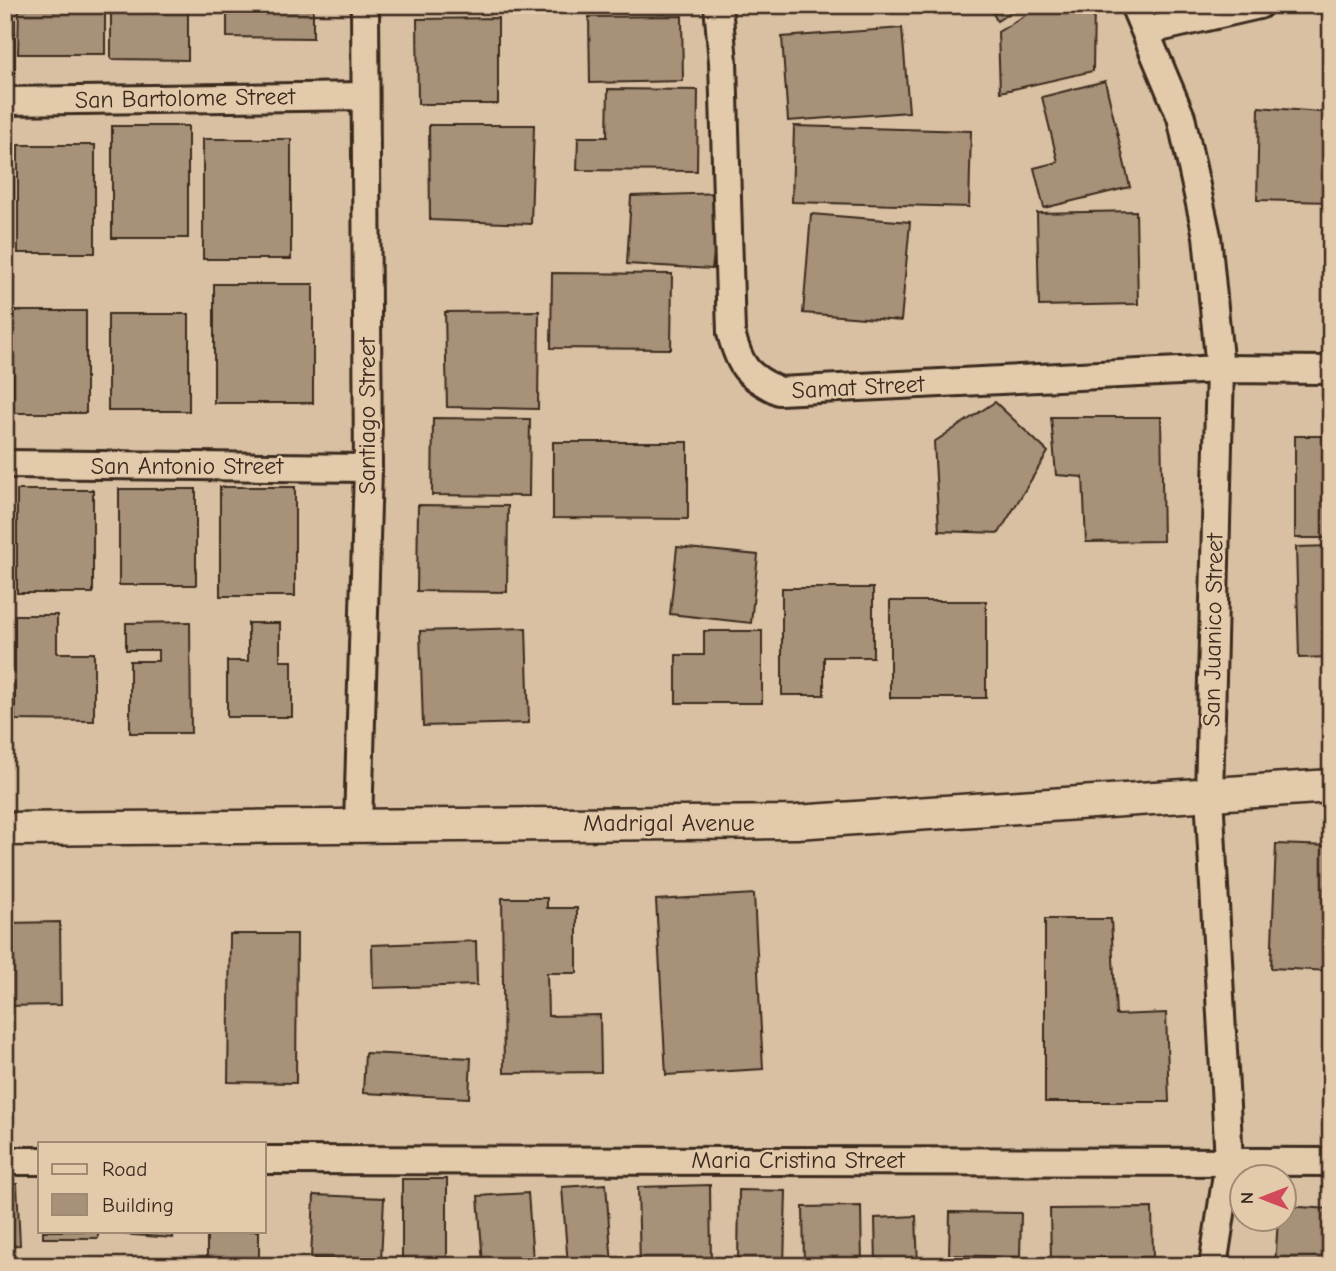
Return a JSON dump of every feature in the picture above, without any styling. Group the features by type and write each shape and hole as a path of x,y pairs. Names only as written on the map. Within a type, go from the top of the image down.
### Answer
{"street":[{"name":"Santiago Street","path":"358,826 368,468 365,5"},
{"name":"Samat Street","path":"718,5 723,62 731,332 737,357 752,378 779,391 1220,369 1331,370"},
{"name":"San Juanico Street","path":"1134,5 1181,117 1207,236 1220,369 1209,794 1229,1161 1213,1266"},
{"path":"1146,31 1259,5"},
{"name":"San Bartolome Street","path":"5,101 365,96"},
{"name":"San Antonio Street","path":"5,464 368,468"},
{"name":"Madrigal Avenue","path":"5,829 796,822 1331,786"},
{"name":"Maria Cristina Street","path":"266,1160 1331,1162"},
{"path":"5,1161 38,1161"}],"building":[{"path":"19,5 105,5 105,54 18,54"},
{"path":"111,5 188,5 188,60 111,59"},
{"path":"227,5 313,5 313,38 227,37"},
{"path":"555,5 681,5 681,9 555,10"},
{"path":"989,5 1022,5 997,21"},
{"path":"1042,5 1094,5 1093,71 1000,92 998,32"},
{"path":"5,10 15,10 15,75 5,75"},
{"path":"682,16 683,81 590,83 589,17"},
{"path":"498,18 498,104 418,104 417,19"},
{"path":"902,28 909,112 788,121 782,37"},
{"path":"1105,81 1130,187 1044,208 1034,168 1058,162 1042,97"},
{"path":"608,89 698,90 697,171 577,170 578,137 607,137"},
{"path":"1259,107 1331,113 1331,202 1257,200"},
{"path":"429,125 534,125 531,224 430,220"},
{"path":"112,126 188,126 188,238 112,238"},
{"path":"794,126 971,131 969,207 792,202"},
{"path":"203,139 291,139 291,259 203,259"},
{"path":"18,145 95,145 95,253 18,253"},
{"path":"5,167 14,167 14,285 5,285"},
{"path":"722,193 712,269 627,264 631,196"},
{"path":"1136,211 1138,304 1039,306 1037,213"},
{"path":"811,214 910,222 901,321 803,313"},
{"path":"552,273 672,274 671,349 551,348"},
{"path":"214,284 313,284 313,403 214,403"},
{"path":"13,311 86,311 86,413 13,413"},
{"path":"539,311 538,409 447,407 445,312"},
{"path":"108,314 189,314 189,411 108,411"},
{"path":"995,402 1048,452 999,533 939,531 934,442"},
{"path":"1051,417 1161,417 1163,541 1086,542 1083,477 1056,475"},
{"path":"433,418 530,419 529,496 432,495"},
{"path":"1295,436 1331,436 1331,538 1295,538"},
{"path":"553,442 688,442 688,519 553,518"},
{"path":"220,487 295,487 295,596 220,596"},
{"path":"119,489 196,489 196,585 119,585"},
{"path":"17,490 93,490 93,593 17,593"},
{"path":"418,505 508,506 507,592 417,591"},
{"path":"1331,546 1331,657 1299,658 1296,547"},
{"path":"677,547 758,555 751,623 670,614"},
{"path":"782,588 873,588 873,657 824,657 824,695 782,695"},
{"path":"890,601 986,601 986,698 890,698"},
{"path":"15,615 57,615 57,653 94,653 94,721 15,720"},
{"path":"190,622 191,733 130,733 130,661 158,661 158,650 126,650 126,623"},
{"path":"248,623 280,623 280,661 292,661 292,717 227,717 227,661 248,661"},
{"path":"526,628 529,723 423,726 420,631"},
{"path":"704,631 762,631 762,703 676,703 676,655 704,655"},
{"path":"1276,844 1331,846 1331,971 1271,968"},
{"path":"754,894 763,1069 666,1075 656,900"},
{"path":"502,898 547,898 547,908 577,908 577,973 547,973 548,1016 600,1015 601,1072 504,1073"},
{"path":"1045,919 1111,919 1116,1015 1166,1013 1169,1102 1045,1102"},
{"path":"60,922 61,1005 5,1006 5,923"},
{"path":"230,934 297,934 296,1083 228,1082"},
{"path":"476,941 477,985 373,988 372,945"},
{"path":"365,1053 471,1058 469,1098 363,1093"},
{"path":"402,1179 447,1179 447,1266 402,1266"},
{"path":"5,1184 17,1184 20,1245 5,1246"},
{"path":"606,1184 612,1266 568,1266 562,1187"},
{"path":"710,1185 711,1266 640,1266 638,1187"},
{"path":"739,1190 786,1191 784,1266 738,1266"},
{"path":"528,1193 533,1260 483,1264 478,1196"},
{"path":"314,1195 384,1198 381,1261 311,1258"},
{"path":"861,1206 862,1266 804,1266 803,1207"},
{"path":"1298,1207 1331,1209 1331,1266 1275,1266 1277,1232 1298,1232"},
{"path":"1152,1208 1153,1257 1051,1259 1050,1209"},
{"path":"950,1212 1021,1213 1020,1257 949,1255"},
{"path":"916,1216 918,1266 876,1266 875,1218"},
{"path":"43,1232 98,1232 98,1238 43,1238"},
{"path":"121,1232 174,1232 173,1238"},
{"path":"207,1232 259,1232 259,1261 207,1261"}]}
